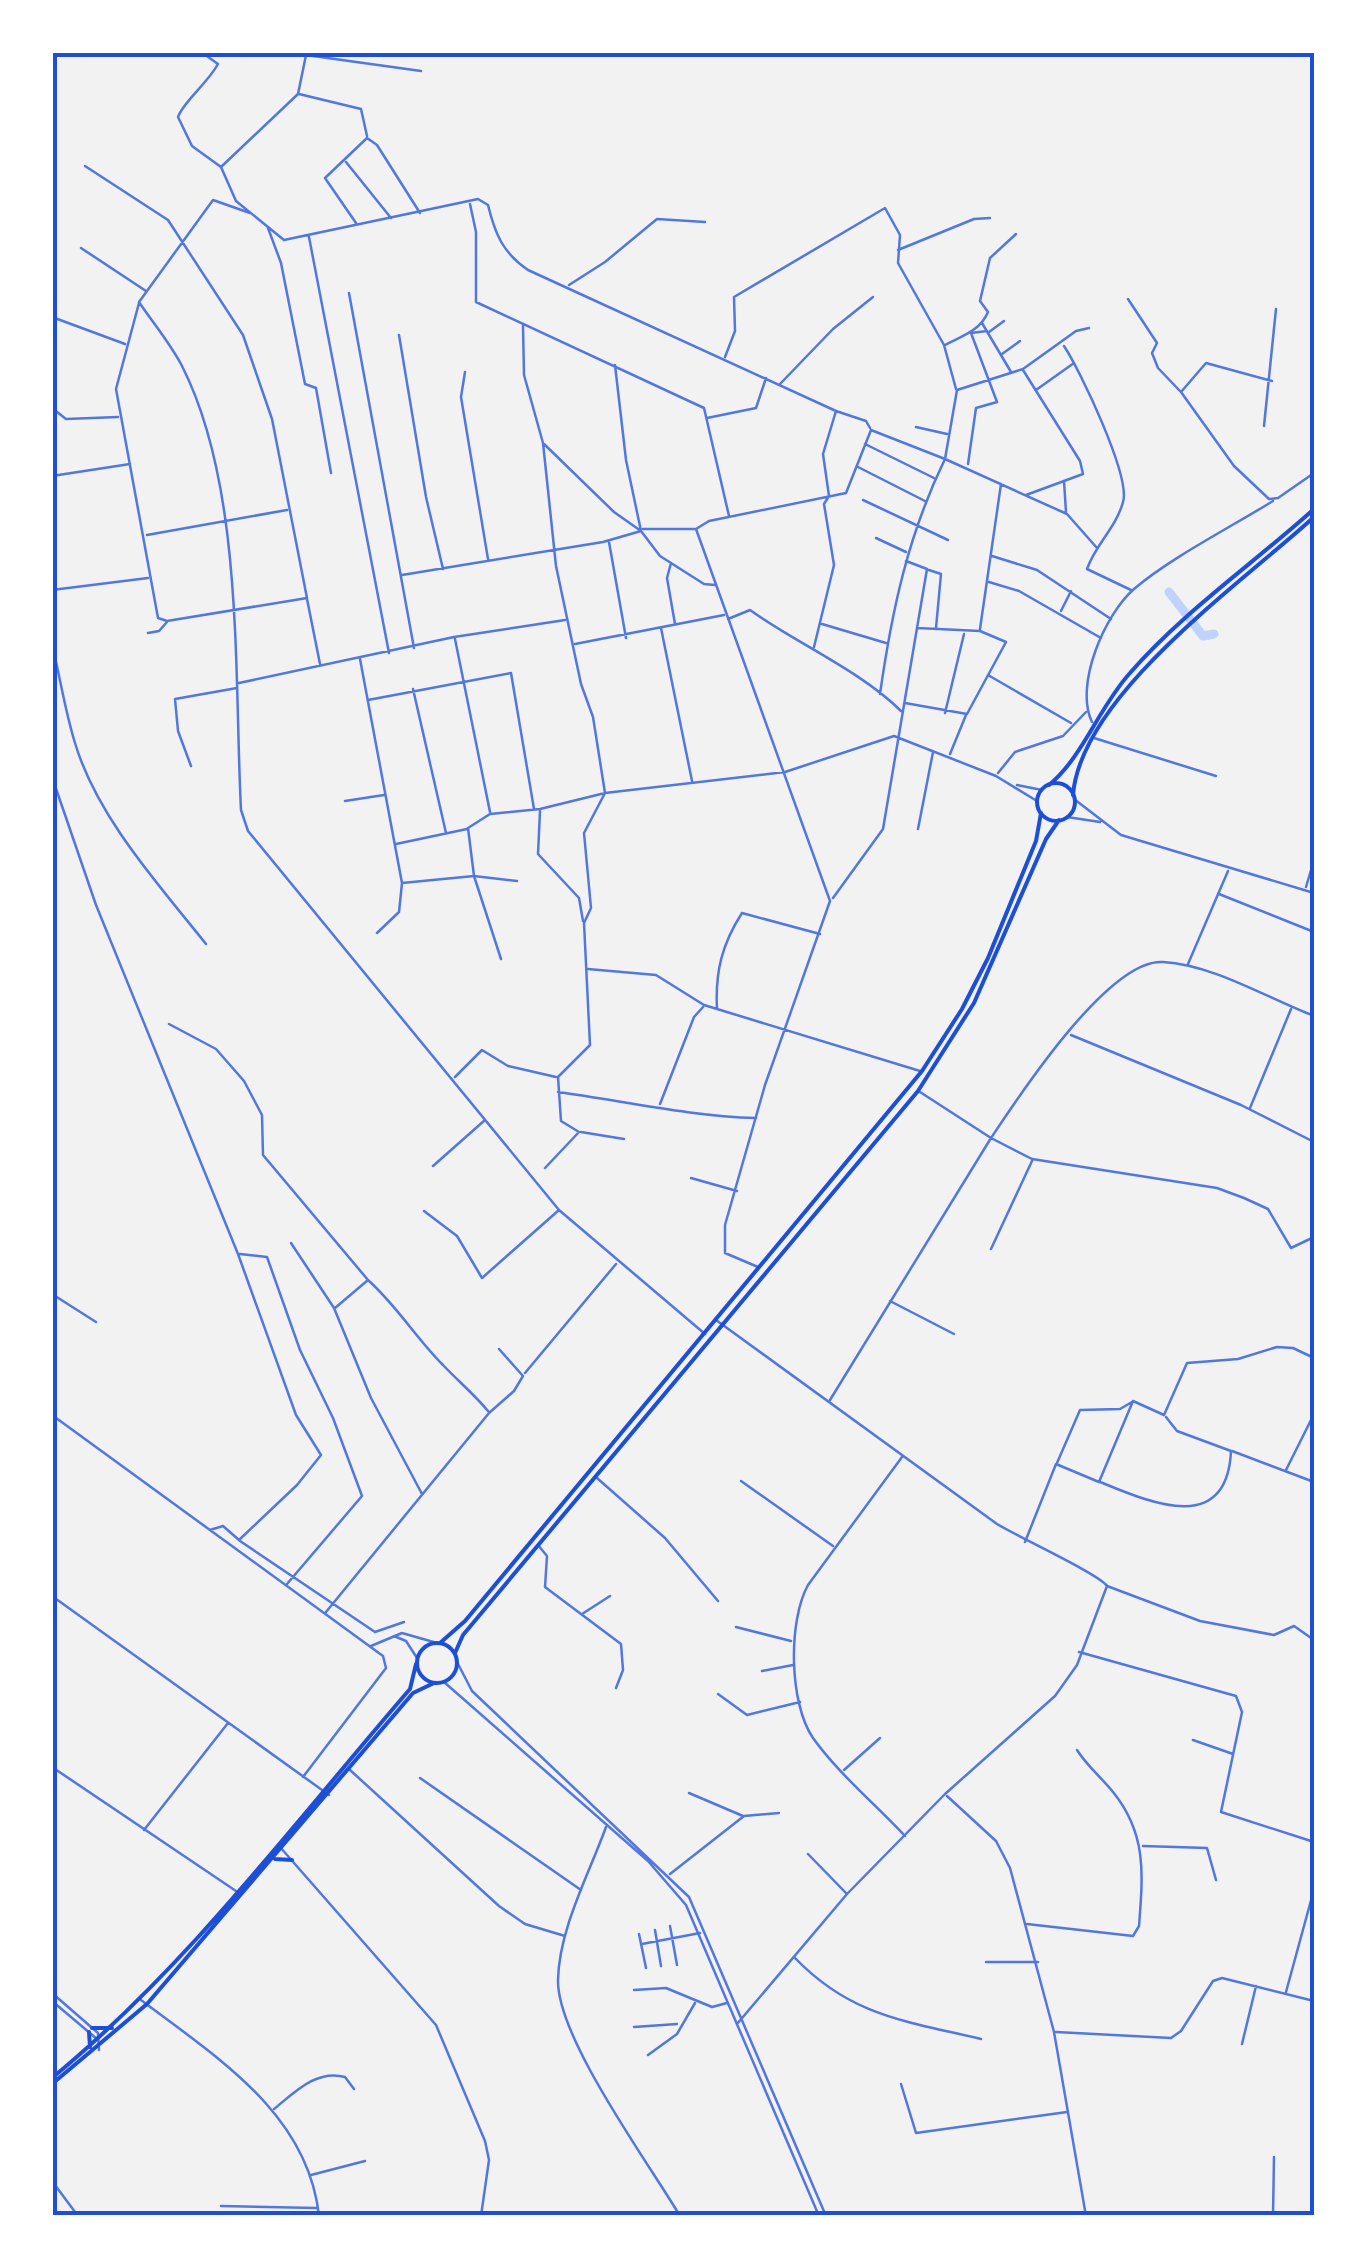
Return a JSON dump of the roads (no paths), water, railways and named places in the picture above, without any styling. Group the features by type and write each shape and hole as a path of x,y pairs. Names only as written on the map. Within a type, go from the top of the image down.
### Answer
{"main road":[{"path":"454,1654 462,1635 918,1091 974,1003 1046,839 1059,820 1067,817 1074,797 1076,770 1092,738 1136,678 1314,509"},
{"path":"52,2081 141,2000 237,1892 410,1689 424,1647 438,1643 466,1621 922,1072 962,1010 988,958 1036,841 1041,813 1037,801 1042,790 1068,767 1092,722 1130,672 1184,622 1197,616 1314,517"},
{"path":"1049,785 1065,786 1074,797"},
{"path":"1041,813 1059,820"},
{"path":"52,2081 98,2050 147,2004 414,1693 454,1674 454,1654 438,1643"},
{"path":"417,1661 424,1679 434,1683"},
{"path":"274,1859 292,1860"},
{"path":"90,2048 90,2030 112,2028"}],"street":[{"path":"201,52 218,64 200,92 182,106 178,117 192,146 221,167 231,194 284,240 478,199 488,205 495,233 509,258 866,422 870,430 968,466 1067,514 1097,548"},
{"path":"221,167 298,94 307,54 420,71"},
{"path":"200,92 206,97"},
{"path":"298,94 361,109 367,138 377,146 420,213"},
{"path":"357,224 325,178 367,138"},
{"path":"344,160 392,219"},
{"path":"86,166 168,220 243,336 272,418 321,666"},
{"path":"250,213 216,198 139,302 116,389 119,417 146,535 158,618 167,621 236,612 307,598"},
{"path":"470,203 476,232 476,302 680,393 704,408 729,517"},
{"path":"724,359 736,331 734,297 885,208 900,235 898,250 908,286 944,346 956,390 945,458 915,526 905,560 880,694"},
{"path":"898,250 974,219 990,218"},
{"path":"567,287 606,262 657,219 705,222"},
{"path":"268,226 282,263 305,384 316,388 331,473"},
{"path":"944,346 982,323 988,312 980,301 990,258 1016,234"},
{"path":"308,235 389,653"},
{"path":"81,248 147,292"},
{"path":"349,293 414,648"},
{"path":"779,384 833,329 873,296"},
{"path":"1128,299 1156,343 1152,354 1158,368 1181,392 1234,466 1273,501"},
{"path":"139,302 174,353 191,388 212,457 236,612 242,810 248,830 560,1210 616,1263 704,1334"},
{"path":"1264,426 1272,380 1276,309"},
{"path":"52,317 125,344"},
{"path":"971,333 987,332 1004,321"},
{"path":"982,323 1012,374"},
{"path":"523,326 524,376 543,443 553,547 566,620 593,717 606,793 584,833 591,908 584,924"},
{"path":"956,390 1012,374 1063,345 1076,331 1088,328"},
{"path":"968,466 976,408 997,402 971,333"},
{"path":"399,335 426,497 444,570"},
{"path":"1001,355 1020,342"},
{"path":"1063,345 1076,362 1125,489 1115,524 1087,570 1132,590"},
{"path":"1036,390 1076,362"},
{"path":"1181,392 1206,363 1272,380"},
{"path":"615,364 626,460 642,530 660,556 704,584 715,585"},
{"path":"1022,368 1080,461 1084,474 1025,496"},
{"path":"464,372 461,397 488,561"},
{"path":"706,418 756,408 766,378"},
{"path":"52,408 66,418 119,417"},
{"path":"814,647 834,565 824,504 829,496 822,454 836,411"},
{"path":"916,427 948,434"},
{"path":"402,574 608,540 642,530 696,530 709,521 846,493 870,430"},
{"path":"543,443 614,512 642,530"},
{"path":"865,444 936,479"},
{"path":"52,476 131,464"},
{"path":"856,466 925,501"},
{"path":"1092,722 1085,682 1100,638 1132,590 1314,473"},
{"path":"1063,480 1067,514"},
{"path":"980,631 1001,484"},
{"path":"864,500 948,540"},
{"path":"146,535 289,510"},
{"path":"696,530 830,901"},
{"path":"876,538 907,553"},
{"path":"608,540 625,637"},
{"path":"992,556 1037,570 1113,620"},
{"path":"905,560 941,574 936,630"},
{"path":"672,562 667,578 675,625"},
{"path":"759,1268 725,1253 725,1225 830,901 882,829 927,569"},
{"path":"52,590 150,578"},
{"path":"988,582 1060,612 1100,638"},
{"path":"1060,612 1072,590"},
{"path":"574,644 750,610 786,636 814,647 902,712"},
{"path":"190,766 178,731 174,700 454,637 566,620"},
{"path":"148,632 159,631 167,621"},
{"path":"822,624 888,643"},
{"path":"662,628 692,782"},
{"path":"916,628 980,631 1006,642 949,755"},
{"path":"944,713 964,632"},
{"path":"454,637 490,814"},
{"path":"52,644 75,745 98,795 130,845 206,944"},
{"path":"360,658 402,883 399,912 377,932"},
{"path":"368,700 511,673 537,810 538,854 579,898 584,924 590,1045 558,1077 561,1120 579,1132 624,1138"},
{"path":"988,675 1072,724"},
{"path":"413,690 446,833"},
{"path":"903,703 967,714"},
{"path":"996,776 1014,752 1058,739 1087,710"},
{"path":"396,844 468,828 490,814 537,810 606,793 785,772 894,736 996,776 1037,801"},
{"path":"1092,738 1216,776"},
{"path":"918,828 934,749"},
{"path":"52,777 96,905 238,1254 296,1415 322,1459 239,1540"},
{"path":"1015,785 1042,790"},
{"path":"344,800 385,794"},
{"path":"1074,797 1121,834 1161,844 1228,870 1314,893"},
{"path":"1067,817 1104,822"},
{"path":"468,828 474,876 501,959"},
{"path":"1305,889 1314,860"},
{"path":"1188,966 1188,957 1228,870"},
{"path":"402,883 474,876 517,881"},
{"path":"1219,894 1314,932"},
{"path":"717,1010 716,978 724,941 742,914 821,934"},
{"path":"829,1401 1025,1086 1092,1003 1123,976 1158,961 1188,966 1314,1016"},
{"path":"586,968 656,975 717,1010 922,1072"},
{"path":"659,1105 694,1017 704,1005"},
{"path":"1249,1110 1292,1008"},
{"path":"168,1024 216,1049 244,1081 262,1115 263,1155 368,1280 397,1307 443,1365 465,1383 489,1413"},
{"path":"1070,1034 1314,1142"},
{"path":"455,1076 482,1050 508,1066 558,1077"},
{"path":"918,1091 1032,1160 1217,1188 1268,1210 1290,1248 1314,1237"},
{"path":"558,1092 659,1105 706,1116 757,1118"},
{"path":"433,1166 486,1119"},
{"path":"545,1168 579,1132"},
{"path":"990,1249 1032,1160"},
{"path":"691,1178 738,1192"},
{"path":"424,1211 456,1236 482,1278 560,1210"},
{"path":"291,1243 334,1308 379,1414 423,1495"},
{"path":"238,1254 267,1257 362,1496 286,1585"},
{"path":"325,1614 489,1413 514,1392 616,1263"},
{"path":"334,1308 368,1280"},
{"path":"52,1294 96,1322"},
{"path":"889,1300 954,1334"},
{"path":"716,1320 1025,1542 1095,1575 1107,1586 1200,1621 1274,1634 1294,1626 1314,1640"},
{"path":"1164,1415 1187,1363 1238,1359 1277,1347 1293,1348 1314,1358"},
{"path":"499,1349 524,1376"},
{"path":"1099,1482 1133,1402"},
{"path":"1025,1542 1080,1410 1120,1408 1133,1402 1164,1415 1177,1431 1314,1482"},
{"path":"52,1414 383,1656 386,1668 303,1777"},
{"path":"1285,1472 1314,1414"},
{"path":"1056,1464 1154,1504 1195,1506 1220,1490 1231,1451"},
{"path":"903,1456 803,1593 792,1642 811,1734 905,1836"},
{"path":"596,1478 665,1538 718,1601"},
{"path":"741,1481 835,1547"},
{"path":"210,1530 223,1526 330,1605 375,1632 404,1622"},
{"path":"538,1545 547,1556 544,1587 621,1644 623,1670 616,1688"},
{"path":"737,2024 743,2022 847,1894 945,1794 1055,1696 1077,1665 1107,1586"},
{"path":"52,1596 330,1795"},
{"path":"582,1614 610,1596"},
{"path":"736,1627 792,1642"},
{"path":"369,1646 402,1632 438,1643"},
{"path":"393,1636 406,1641 417,1661"},
{"path":"1079,1652 1236,1696 1242,1712 1221,1812 1302,1842 1314,1842"},
{"path":"457,1662 472,1691 670,1874 700,1916 826,2216"},
{"path":"762,1671 794,1665"},
{"path":"444,1682 671,1884 700,1933 818,2216"},
{"path":"718,1694 747,1716 802,1702"},
{"path":"143,1831 228,1724"},
{"path":"843,1770 880,1738"},
{"path":"1193,1740 1233,1754"},
{"path":"1027,1924 1133,1936 1139,1926 1142,1846 1124,1805 1077,1750"},
{"path":"52,1767 237,1892"},
{"path":"350,1770 499,1906 525,1924 566,1936"},
{"path":"420,1778 582,1891"},
{"path":"689,1793 744,1816 779,1814"},
{"path":"945,1794 996,1842 1027,1924 1054,2032 1086,2216"},
{"path":"670,1874 744,1816"},
{"path":"612,1819 566,1936 557,1984 569,2026 680,2216"},
{"path":"277,1845 436,2025 490,2160 481,2216"},
{"path":"1142,1846 1206,1848 1216,1880"},
{"path":"808,1854 847,1894"},
{"path":"1286,1993 1313,1893"},
{"path":"670,1926 677,1965"},
{"path":"655,1930 661,1966"},
{"path":"642,1944 700,1933"},
{"path":"640,1934 646,1968"},
{"path":"794,1958 824,1988 845,2000 910,2022 980,2038"},
{"path":"986,1962 1038,1962"},
{"path":"1054,2032 1164,2040 1182,2031 1213,1981 1225,1977 1314,2002"},
{"path":"1242,2044 1256,1985"},
{"path":"634,1990 666,1988 716,2007 728,2003"},
{"path":"52,1993 100,2039 110,2039"},
{"path":"141,2000 260,2093 310,2176 318,2216"},
{"path":"52,2001 90,2030"},
{"path":"648,2055 678,2034 679,2024 696,2002"},
{"path":"634,2027 679,2024"},
{"path":"98,2050 100,2039"},
{"path":"273,2110 302,2086 330,2074 345,2077 354,2089"},
{"path":"901,2084 916,2133 1069,2112"},
{"path":"1272,2216 1274,2157"},
{"path":"310,2176 365,2162"},
{"path":"52,2180 78,2216"},
{"path":"222,2206 318,2208"}],"waterway":[{"path":"1169,592 1203,636 1214,634"}]}
